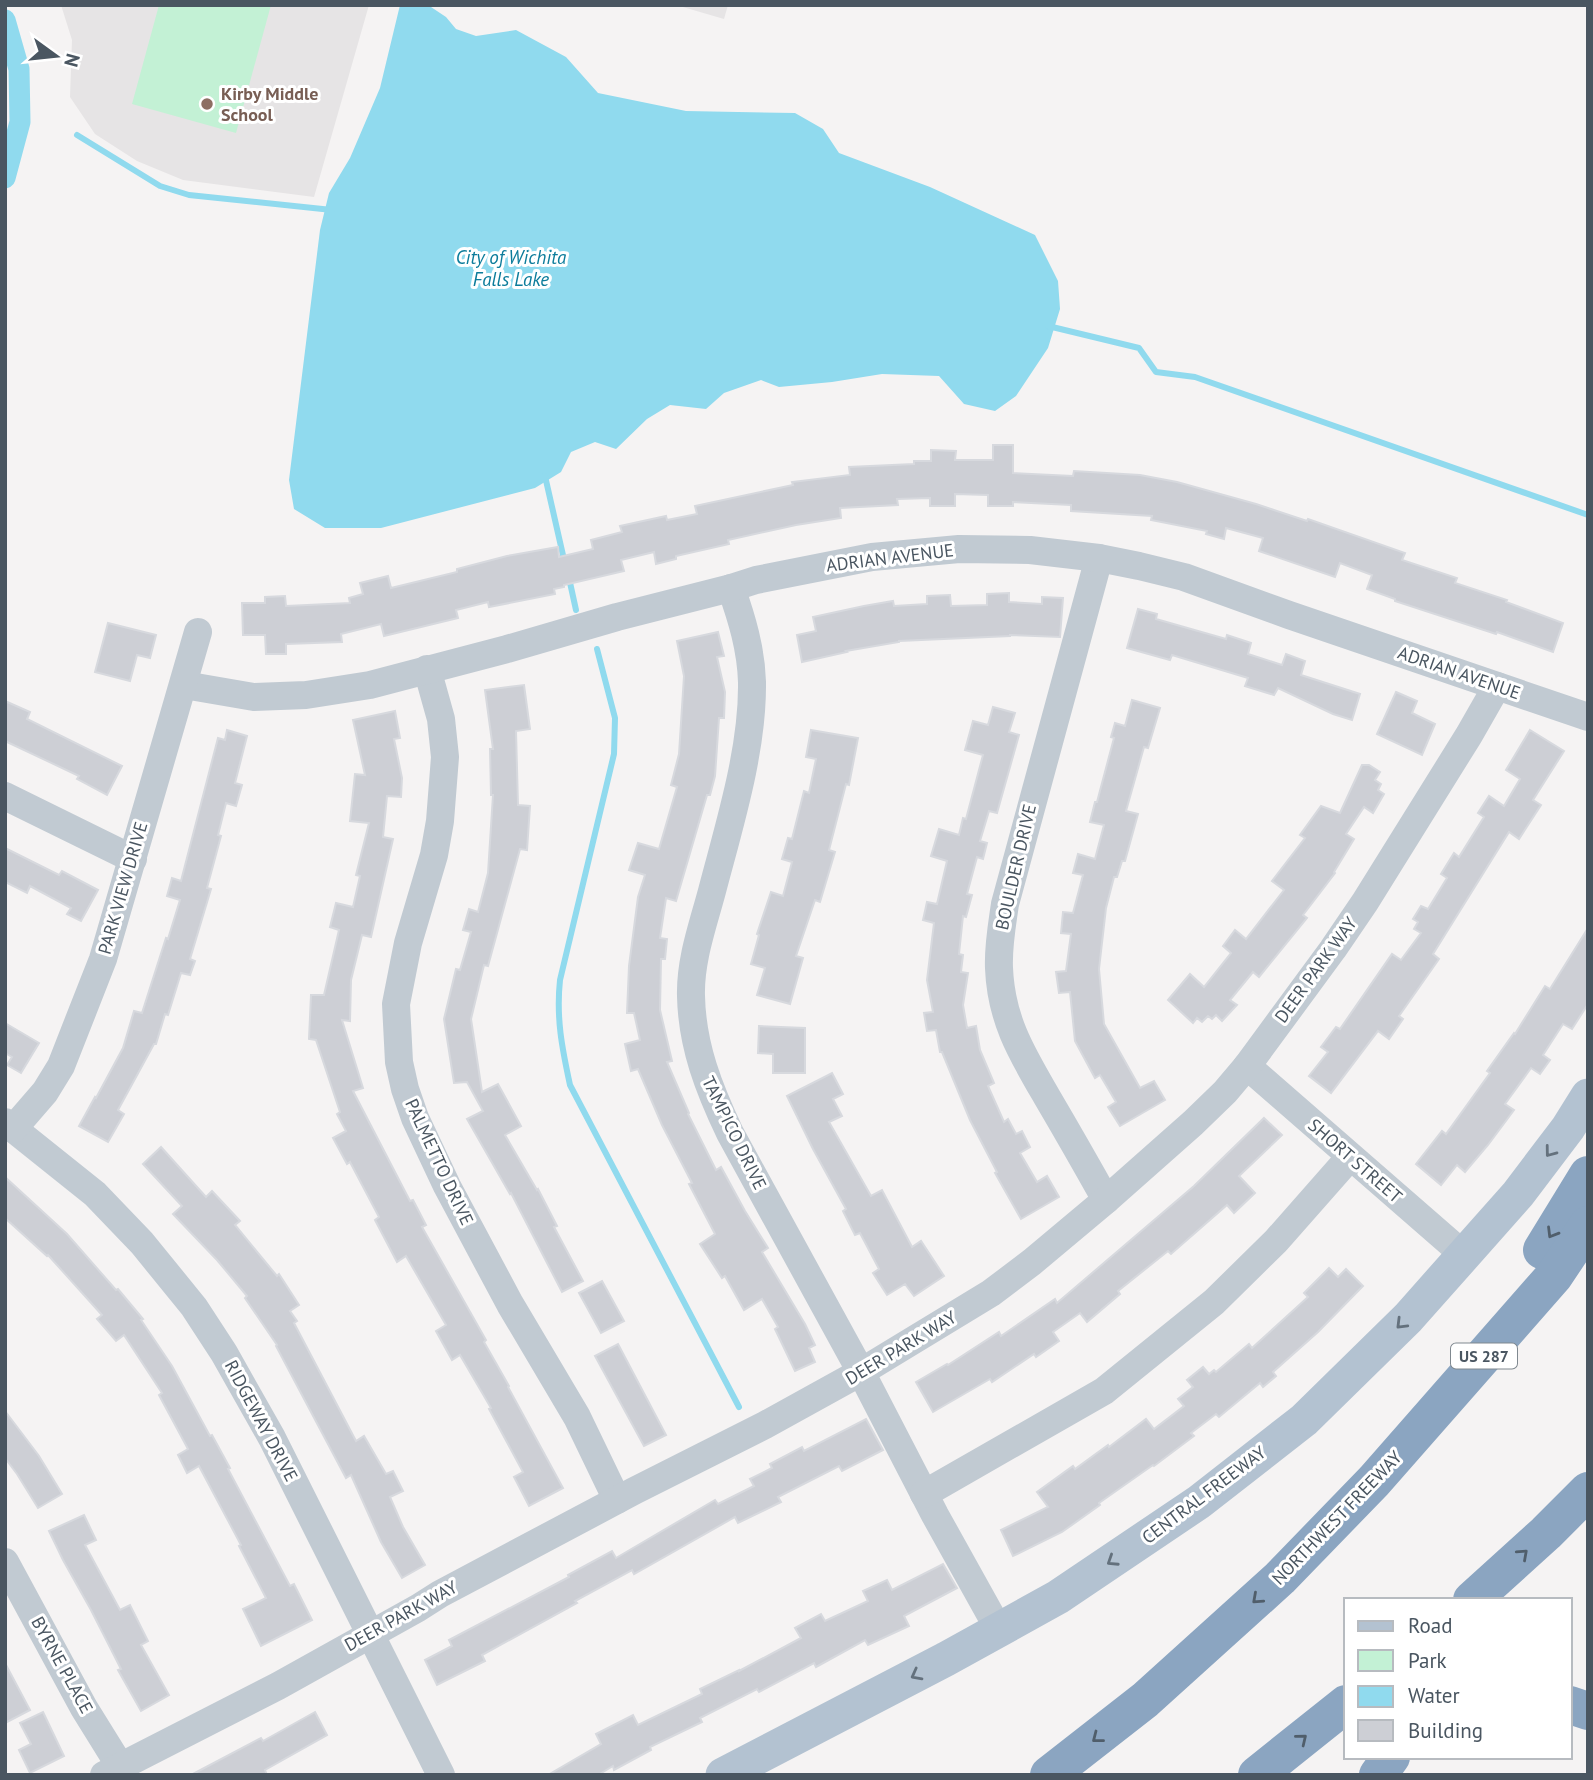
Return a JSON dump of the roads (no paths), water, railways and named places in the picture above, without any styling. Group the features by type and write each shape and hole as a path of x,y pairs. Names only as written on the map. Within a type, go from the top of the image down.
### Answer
{"highway":[{"path":"1374,1481 1533,1265 1588,1175"},
{"name":"NORTHWEST FREEWAY","path":"1049,1775 1145,1700 1280,1578 1374,1481 1554,1276 1588,1225"},
{"path":"1474,1598 1588,1491"},
{"path":"1257,1775 1344,1706"},
{"path":"1378,1775 1390,1759"}],"main road":[{"name":"CENTRAL FREEWAY","path":"723,1775 884,1692 1058,1597 1199,1502 1304,1420 1408,1318 1518,1194 1568,1128 1588,1096"}],"street":[{"name":"ADRIAN AVENUE","path":"184,685 254,696 306,695 370,685 617,617 732,589 756,580 872,557 959,549 1030,550 1099,558 1184,577 1588,717"},
{"name":"BOULDER DRIVE","path":"1099,558 1005,904 999,940 999,968 1002,998 1010,1028 1029,1069 1106,1200"},
{"name":"TAMPICO DRIVE","path":"732,589 743,621 748,648 752,681 750,724 730,818 694,959 691,995 694,1033 702,1066 712,1096 730,1133 999,1630"},
{"name":"PARK VIEW DRIVE","path":"9,1125 45,1092 61,1066 84,1012 103,959 198,632"},
{"name":"PALMETTO DRIVE","path":"427,669 442,719 445,757 440,821 434,855 408,943 396,1004 400,1062 405,1089 415,1118 447,1186 510,1304 577,1418 617,1500"},
{"name":"DEER PARK WAY","path":"112,1770 266,1693 440,1594 778,1419 937,1327 991,1293 1041,1255 1193,1123 1247,1066 1365,902 1497,686"},
{"path":"5,796 132,859"},
{"name":"SHORT STREET","path":"1247,1066 1464,1255"},
{"name":"RIDGEWAY DRIVE","path":"9,1125 95,1194 142,1243 194,1307 266,1426 440,1775"},
{"path":"924,1494 1104,1391 1214,1302 1276,1241 1350,1157"},
{"name":"BYRNE PLACE","path":"5,1562 84,1708 112,1770"}],"water":[{"name":"City of Wichita Falls Lake","path":"400,5 428,5 446,17 456,29 476,36 516,30 566,57 598,93 686,111 795,113 823,129 839,153 930,187 1035,235 1058,281 1060,309 1048,348 1016,396 995,411 964,404 939,376 882,374 779,387 761,380 724,393 706,409 670,405 647,419 616,449 595,442 571,452 561,472 535,488 381,528 325,528 294,509 289,480 320,230 329,193 350,158 380,88"}],"waterway":[{"path":"5,20 19,69 20,122 5,178"},
{"path":"77,135 160,186 189,195 332,210"},
{"path":"1048,326 1139,348 1156,372 1195,377 1588,515"},
{"path":"545,476 565,564"},
{"path":"569,578 576,610"},
{"path":"597,649 615,718 614,754 560,980 559,1020 564,1058 570,1085 739,1407"}],"place":[{"name":"Kirby Middle School","path":"207,104"}]}
